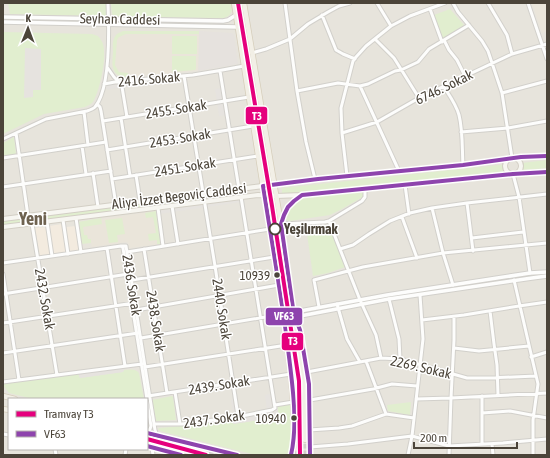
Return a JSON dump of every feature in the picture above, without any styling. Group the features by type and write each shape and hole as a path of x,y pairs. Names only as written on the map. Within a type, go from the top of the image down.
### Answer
{"main road":[{"path":"234,3 279,285 291,373 294,402 293,446 291,455"},
{"path":"244,3 295,317 304,386 305,440"},
{"name":"Aliya İzzet Begoviç Caddesi","path":"3,219 315,179 463,165 512,158 547,156"},
{"path":"515,158 519,161 521,166 520,171 513,174 508,172 506,163 510,159 515,158"},
{"name":"Aliya İzzet Begoviç Caddesi","path":"3,227 258,195 302,195 547,172"},
{"path":"281,224 284,213 289,205 302,195"},
{"path":"283,314 290,343 295,378 297,440"},
{"path":"295,317 300,330 309,384 310,455"},
{"path":"148,433 237,455"},
{"path":"148,433 203,450"},
{"path":"150,447 171,454 181,455"}],"street":[{"path":"104,84 107,68 109,24 108,3"},
{"path":"285,3 297,91 306,142 315,179"},
{"path":"252,53 282,44 308,24 333,8 350,3"},
{"path":"377,3 391,26"},
{"path":"347,176 342,133 341,108 354,59 391,26 410,16 446,3"},
{"path":"453,3 458,12 482,40 488,51 502,93 512,158"},
{"path":"488,3 507,35 512,54"},
{"path":"528,3 547,59"},
{"path":"430,9 443,41 457,60 465,76"},
{"name":"Seyhan Caddesi","path":"3,17 222,21 228,20 236,15"},
{"path":"322,15 336,50 354,59"},
{"name":"Seyhan Caddesi","path":"3,22 238,27"},
{"path":"297,91 338,83 360,86 368,84 395,70 401,70 418,62 430,49 469,25"},
{"path":"375,39 394,58 419,98"},
{"name":"6746. Sokak","path":"342,133 377,122 419,98 512,54 547,44"},
{"name":"2416. Sokak","path":"97,104 104,84 120,81 184,76 244,66"},
{"path":"107,68 114,78 120,81 127,117"},
{"path":"220,71 239,189"},
{"path":"184,76 203,193"},
{"path":"502,93 547,82"},
{"path":"360,86 399,171"},
{"path":"444,87 459,115 463,165"},
{"name":"2455. Sokak","path":"103,121 249,98"},
{"path":"3,139 46,119 84,112 92,109 97,104 101,109 116,204"},
{"path":"84,112 88,145"},
{"path":"121,118 130,176"},
{"path":"461,132 508,128 547,121"},
{"name":"2453. Sokak","path":"107,150 253,126"},
{"path":"16,133 28,216"},
{"path":"3,158 106,142"},
{"path":"82,146 86,174"},
{"name":"2451. Sokak","path":"112,179 258,156"},
{"path":"3,187 111,170"},
{"path":"93,173 98,207"},
{"path":"513,174 519,197 530,273"},
{"path":"136,175 140,201"},
{"path":"405,185 409,214"},
{"path":"281,224 306,224 329,221 362,201 365,197 365,189"},
{"name":"2440. Sokak","path":"203,193 238,416"},
{"path":"340,249 353,246 368,234 390,221 409,214 432,208 467,202 547,194"},
{"path":"242,197 274,405"},
{"path":"467,202 473,250"},
{"path":"172,206 178,244"},
{"path":"158,208 163,246"},
{"path":"432,208 443,253 453,285"},
{"path":"402,216 417,258"},
{"path":"76,218 81,252"},
{"path":"63,220 68,254"},
{"path":"329,221 361,302 376,335 381,358"},
{"path":"47,222 52,256"},
{"name":"2432. Sokak","path":"32,224 57,375"},
{"path":"127,252 270,229"},
{"path":"472,238 523,232"},
{"path":"320,308 314,280 363,267 443,253 547,242"},
{"path":"3,264 123,246"},
{"name":"2436. Sokak","path":"123,246 126,246 133,303 144,365"},
{"name":"2436. Sokak","path":"123,246 129,274 132,280 133,303 136,310 138,333 141,338 148,397 157,436"},
{"path":"107,248 125,366"},
{"name":"2438. Sokak","path":"144,249 167,393"},
{"path":"132,280 274,257"},
{"path":"295,317 338,309 361,302 453,285 530,273 547,272"},
{"path":"3,274 19,380"},
{"path":"5,294 129,274"},
{"path":"293,308 296,311 300,311 337,304 420,295 547,276"},
{"path":"514,280 538,384 533,420 533,455"},
{"path":"136,310 279,285"},
{"path":"408,455 412,436 423,339 420,295"},
{"path":"389,299 399,339 400,359"},
{"path":"422,320 454,317 547,302"},
{"path":"3,323 133,303"},
{"path":"337,304 347,339 360,362"},
{"path":"490,311 497,365 498,395"},
{"path":"141,338 283,314"},
{"path":"449,455 454,317"},
{"path":"3,353 138,333"},
{"path":"3,382 125,366 162,364 287,345"},
{"path":"454,348 479,351 529,346"},
{"path":"531,357 547,352"},
{"name":"2269. Sokak","path":"307,372 381,358 400,359 467,378 536,376"},
{"path":"366,361 386,414"},
{"name":"2439. Sokak","path":"148,397 291,373"},
{"path":"310,400 392,384 418,386"},
{"path":"175,392 180,424"},
{"path":"416,399 547,392"},
{"path":"482,396 482,444"},
{"name":"2437. Sokak","path":"154,424 180,424 238,416 272,410 274,409 274,405 294,402"},
{"path":"148,408 151,426 148,432"},
{"path":"482,413 510,411 547,418"},
{"path":"310,430 352,426 386,414 414,418"},
{"path":"310,447 412,436 449,446 547,439"},
{"path":"492,444 493,455"},
{"path":"150,447 153,455"}],"shaded area":[{"path":"3,3 547,3 547,455 3,455"},
{"path":"532,3 547,3 547,31 542,33"},
{"path":"123,31 199,31 198,71 120,77 117,75 112,66 114,39 117,34"},
{"path":"199,31 232,33 234,35 238,64 198,71"},
{"path":"25,48 41,49 41,90 33,90 33,97 24,98"},
{"path":"169,77 169,81 108,90 103,87 104,84"},
{"path":"223,88 227,115 219,116 215,89"},
{"path":"241,197 242,202 159,214 158,208"},
{"path":"156,211 161,244 129,248 128,243 126,242 92,247 91,243 81,244 78,222"},
{"path":"62,224 66,253 53,254 49,226"},
{"path":"76,226 80,251 69,253 66,227"},
{"path":"47,227 51,255 40,257 35,228"},
{"path":"125,366 123,372 80,378 78,372"},
{"path":"273,393 274,405 277,404 277,416 233,424 232,417 234,417 231,400 236,399 238,416 267,411 265,395"}],"green space":[{"path":"8,3 107,3 107,15 10,14"},
{"path":"111,3 231,3 232,10 229,16 224,18 116,17 112,14"},
{"path":"450,9 464,25 443,39 434,15"},
{"path":"123,31 199,31 199,34 126,34 119,37 117,40 115,65 119,72 128,73 128,77 122,77 115,73 113,69 113,40 116,35"},
{"path":"3,32 92,34 98,36 103,44 104,57 100,82 93,102 85,107 44,114 3,134"},
{"path":"172,36 197,36 197,54 172,54"},
{"path":"172,56 196,56 196,69 172,72"},
{"path":"14,137 16,154 3,156 3,143"},
{"path":"547,160 547,168 522,170 522,163"},
{"path":"508,164 509,172 282,194 282,188"},
{"path":"363,192 363,197 330,215 290,221 285,220 289,209 298,199"},
{"path":"201,196 201,199 3,225 3,221"},
{"path":"156,211 161,244 157,244 157,240 149,241 148,234 156,233 153,217 146,218 145,213"},
{"path":"101,218 102,224 83,227 84,235 87,235 88,239 91,239 91,243 81,244 78,222"},
{"path":"122,218 125,234 117,235 118,242 109,243 105,220"},
{"path":"329,225 345,267 313,276 306,227"},
{"path":"124,370 134,370 139,373 144,398 29,398 9,393 3,385 78,374 80,378 123,372"},
{"path":"172,396 176,420 156,421 152,400"},
{"path":"411,402 410,415 388,411 387,405"},
{"path":"290,404 291,443 287,455 256,455 160,431 158,429 233,419 234,424 272,418 278,413 277,405"}],"tunnel":[{"path":"297,440 297,455"},
{"path":"305,440 305,455"},
{"path":"203,450 222,455"}],"tram line":[{"name":"T3","path":"238,3 272,206 299,381 300,455"},
{"name":"T3","path":"148,439 206,455"}],"transit line":[{"name":"VF63","path":"291,455 294,427 292,383 287,340 263,186 318,179 463,165 521,157 547,156"},
{"name":"VF63","path":"310,455 309,384 300,330 293,308 281,224 288,207 302,195 547,172"},
{"name":"VF63","path":"148,433 237,455"},
{"name":"VF63","path":"148,446 181,455"}],"place":[{"name":"Yeşilırmak","path":"275,229"},
{"name":"10939","path":"277,275"},
{"name":"10940","path":"294,418"}],"district":[{"name":"Yeni","path":"33,218"}]}
